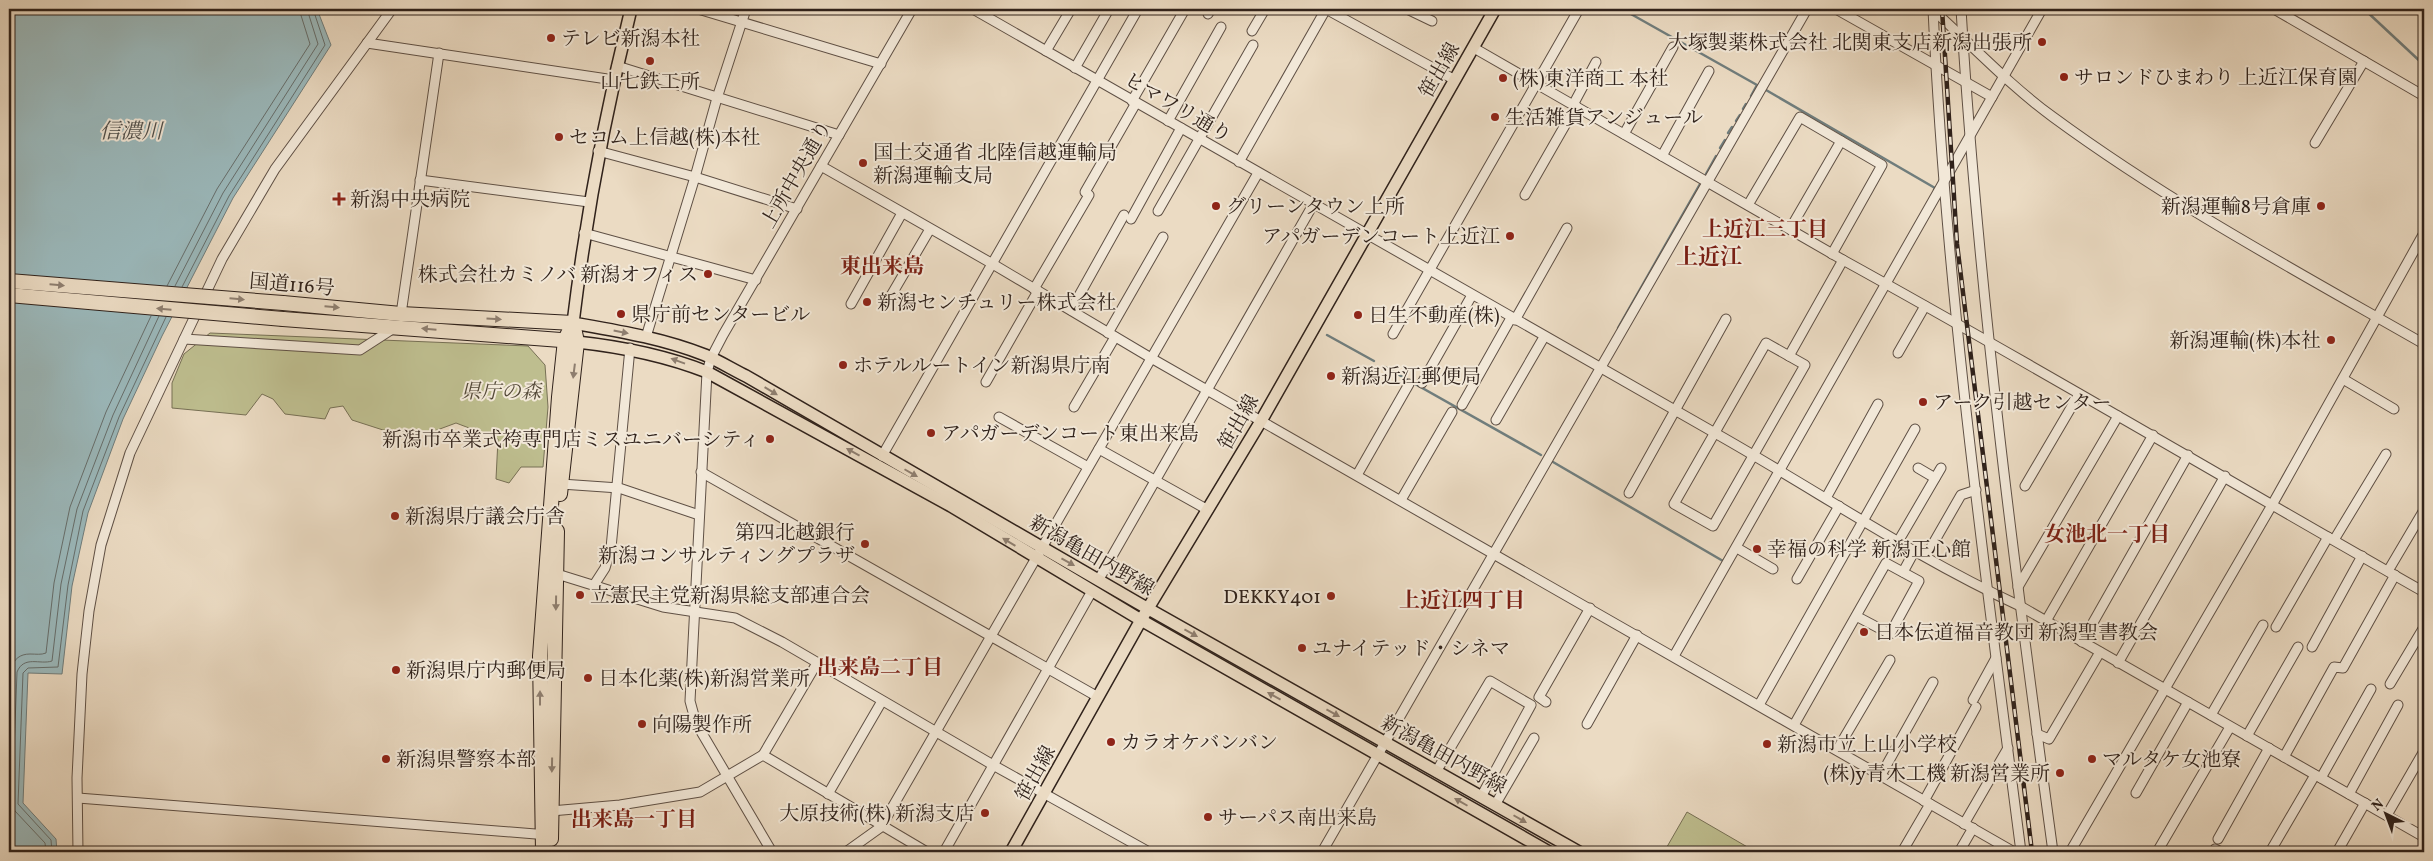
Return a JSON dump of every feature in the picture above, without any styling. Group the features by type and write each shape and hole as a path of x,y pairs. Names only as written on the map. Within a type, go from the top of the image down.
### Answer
{"highway":[{"name":"国道116号","path":"9,281 283,303 399,320 571,341"},
{"name":"国道116号","path":"9,295 283,319 573,323"},
{"path":"543,852 551,811 557,574 556,537 573,323"},
{"path":"553,852 546,835 540,656 553,456 571,341"}],"main road":[{"path":"573,323 584,232 598,151 631,9"},
{"name":"笹出線","path":"1011,852 1141,620 1261,421 1495,9"},
{"name":"新潟亀田内野線","path":"573,323 646,337 676,345 711,358 746,376 1042,548 1579,852"},
{"name":"新潟亀田内野線","path":"571,341 630,348 673,358 707,372 950,506 1141,620 1549,852"}],"street":[{"path":"78,852 77,778 82,674 89,611 102,545 130,453 222,259 275,169 392,9"},
{"path":"698,9 881,64"},
{"path":"646,337 717,98 746,9"},
{"name":"上所中央通り","path":"772,852 696,723 690,701 696,614 707,372 711,358 912,9"},
{"name":"ヒマワリ通り","path":"975,9 1258,173 1314,202 1600,370 1755,455 1839,506 1987,591 2020,606 2165,690 2423,834"},
{"path":"1046,51 1071,9"},
{"path":"1075,68 1109,9"},
{"path":"882,456 1138,9"},
{"path":"986,382 1185,9"},
{"path":"1252,31 1265,9"},
{"path":"1239,162 1326,9 1455,80"},
{"path":"1407,9 1432,20"},
{"path":"1392,334 1580,9"},
{"path":"1322,852 1380,755 1807,9"},
{"path":"1836,9 1992,97"},
{"path":"1933,9 1943,185 1956,324 1987,591 2021,852"},
{"path":"1933,9 2004,77 2052,116 2227,232 2424,344"},
{"path":"1961,9 1969,139 1988,341 2020,606 2053,852"},
{"path":"1674,656 2042,9"},
{"path":"2274,9 2424,96"},
{"path":"1168,121 1221,28"},
{"path":"368,43 614,80"},
{"path":"1158,211 1253,45"},
{"path":"1624,134 1673,47"},
{"path":"1474,48 1832,254 2225,476 2272,506 2424,592"},
{"path":"184,339 360,350 399,320 440,53"},
{"path":"2315,143 2364,61"},
{"path":"1525,195 1575,106 1596,62"},
{"path":"617,66 839,135"},
{"path":"1662,156 1709,71"},
{"path":"1748,205 1800,117 1882,165 1832,254"},
{"path":"1071,310 1181,128"},
{"path":"1790,229 1841,141"},
{"path":"598,151 695,177 797,209"},
{"path":"821,166 991,263 1206,390 1637,634 2014,852"},
{"path":"846,852 881,826 1037,559 1258,173"},
{"path":"420,180 589,202"},
{"path":"1099,580 1314,202"},
{"path":"851,304 902,213"},
{"path":"1462,405 1567,228"},
{"path":"889,299 930,229"},
{"path":"584,232 756,280"},
{"path":"2070,852 2272,506 2424,233"},
{"path":"1074,407 1163,237"},
{"path":"1789,356 1844,260"},
{"path":"1422,383 1472,295"},
{"path":"1898,353 1925,306"},
{"path":"1629,493 1726,320"},
{"path":"1496,420 1544,337"},
{"path":"1766,344 1805,365 1713,526 1674,504 1716,433 1766,344"},
{"path":"594,585 605,568 612,548 619,488 630,348"},
{"path":"2343,379 2394,409"},
{"path":"1357,475 1409,384"},
{"path":"2025,486 2079,394"},
{"path":"1826,498 1878,404"},
{"path":"1401,500 1452,412"},
{"path":"2018,587 2118,416"},
{"path":"999,417 1088,468"},
{"path":"1759,705 1915,429"},
{"path":"2046,621 2153,435"},
{"path":"1099,449 1208,510"},
{"path":"2276,627 2386,454"},
{"path":"2082,642 2188,455"},
{"path":"1918,468 1935,478"},
{"path":"1899,540 1941,468"},
{"path":"701,472 1098,697"},
{"path":"2118,663 2225,476"},
{"path":"561,484 619,488 699,516"},
{"path":"1926,556 1962,495 1976,490"},
{"path":"1797,579 1839,506"},
{"path":"2284,757 2334,667 2343,668 2424,510"},
{"path":"1737,548 1773,568"},
{"path":"1903,572 1916,550"},
{"path":"2312,647 2362,556"},
{"path":"1794,725 1886,563 1919,582 1890,634 1856,616"},
{"path":"557,574 663,607 696,614 735,618 817,662 993,765 1149,852"},
{"path":"944,852 1092,591"},
{"path":"1546,702 1539,697 1590,608"},
{"path":"2211,715 2263,624"},
{"path":"2390,684 2424,627"},
{"path":"1587,724 1637,634"},
{"path":"2247,736 2298,648"},
{"path":"2037,734 2049,739 2100,652"},
{"path":"1902,852 1996,658"},
{"path":"1837,750 1890,660"},
{"path":"551,811 620,805 700,792 763,755 817,662"},
{"path":"1436,772 1490,681 1531,705 1480,797"},
{"path":"1881,775 1932,682"},
{"path":"2270,852 2371,689"},
{"path":"828,794 882,700"},
{"path":"2136,793 2188,702"},
{"path":"2349,794 2398,705"},
{"path":"2157,852 2230,726"},
{"path":"1495,805 1534,738"},
{"path":"1964,824 2008,748"},
{"path":"2218,840 2269,748"},
{"path":"2386,815 2424,751"},
{"path":"763,755 927,852"},
{"path":"78,798 546,835"},
{"path":"2337,852 2365,803"},
{"path":"1959,852 1973,828"},
{"path":"1994,852 1999,844"}],"green space":[{"name":"県庁の森","path":"210,333 528,346 545,365 548,407 543,467 521,467 509,483 496,479 498,439 456,423 429,433 383,430 352,420 343,406 330,408 325,419 285,414 273,399 262,394 246,415 172,408 172,383 184,354"},
{"path":"1687,812 1756,852 1664,852"}],"water":[{"name":"信濃川","path":"9,9 317,9 331,45 233,198 162,336 123,419 88,513 72,586 62,674 28,673 23,803 56,839 57,852 9,852"}],"waterway":[{"path":"1622,9 1757,85 1751,96"},
{"path":"2364,9 2424,65"},
{"path":"1766,90 1935,188 1934,190"},
{"path":"1743,109 1746,104"},
{"path":"1736,121 1740,115"},
{"path":"1728,133 1732,127"},
{"path":"1720,148 1725,140"},
{"path":"1706,174 1716,156"},
{"path":"1618,328 1700,184"},
{"path":"1327,335 1374,361"},
{"path":"1385,367 1541,455"},
{"path":"1553,462 1724,560"}],"railway":[{"path":"1942,9 1957,244 2032,852"}],"place":[{"name":"テレビ新潟本社","path":"551,38"},
{"name":"大塚製薬株式会社 北関東支店新潟出張所","path":"2042,42"},
{"name":"山七鉄工所","path":"650,61"},
{"name":"サロンドひまわり 上近江保育園","path":"2064,77"},
{"name":"(株)東洋商工 本社","path":"1503,78"},
{"name":"生活雑貨アンジュール","path":"1495,117"},
{"name":"セコム上信越(株)本社","path":"559,137"},
{"name":"国土交通省 北陸信越運輸局 新潟運輸支局","path":"863,163"},
{"name":"新潟中央病院","path":"339,199"},
{"name":"グリーンタウン上所","path":"1216,206"},
{"name":"新潟運輸8号倉庫","path":"2321,206"},
{"name":"アパガーデンコート上近江","path":"1510,236"},
{"name":"株式会社カミノバ 新潟オフィス","path":"708,274"},
{"name":"新潟センチュリー株式会社","path":"867,302"},
{"name":"県庁前センタービル","path":"621,314"},
{"name":"日生不動産(株)","path":"1358,315"},
{"name":"新潟運輸(株)本社","path":"2331,340"},
{"name":"ホテルルートイン新潟県庁南","path":"843,365"},
{"name":"新潟近江郵便局","path":"1331,376"},
{"name":"アーク引越センター","path":"1923,402"},
{"name":"アパガーデンコート東出来島","path":"931,433"},
{"name":"新潟市卒業式袴専門店ミスユニバーシティ","path":"770,439"},
{"name":"新潟県庁議会庁舎","path":"395,516"},
{"name":"第四北越銀行 新潟コンサルティングプラザ","path":"865,544"},
{"name":"幸福の科学 新潟正心館","path":"1757,549"},
{"name":"立憲民主党新潟県総支部連合会","path":"580,595"},
{"name":"DEKKY401","path":"1331,596"},
{"name":"日本伝道福音教団 新潟聖書教会","path":"1864,632"},
{"name":"ユナイテッド・シネマ","path":"1302,648"},
{"name":"新潟県庁内郵便局","path":"396,670"},
{"name":"日本化薬(株)新潟営業所","path":"588,678"},
{"name":"向陽製作所","path":"642,724"},
{"name":"カラオケバンバン","path":"1111,742"},
{"name":"新潟市立上山小学校","path":"1767,744"},
{"name":"新潟県警察本部","path":"386,759"},
{"name":"マルタケ女池寮","path":"2092,759"},
{"name":"(株)y青木工機 新潟営業所","path":"2060,773"},
{"name":"大原技術(株) 新潟支店","path":"985,813"},
{"name":"サーパス南出来島","path":"1208,817"}],"district":[{"name":"上近江三丁目","path":"1765,229"},
{"name":"上近江","path":"1709,256"},
{"name":"東出来島","path":"882,266"},
{"name":"女池北一丁目","path":"2107,534"},
{"name":"上近江四丁目","path":"1462,600"},
{"name":"出来島二丁目","path":"880,667"},
{"name":"出来島一丁目","path":"634,819"}]}
